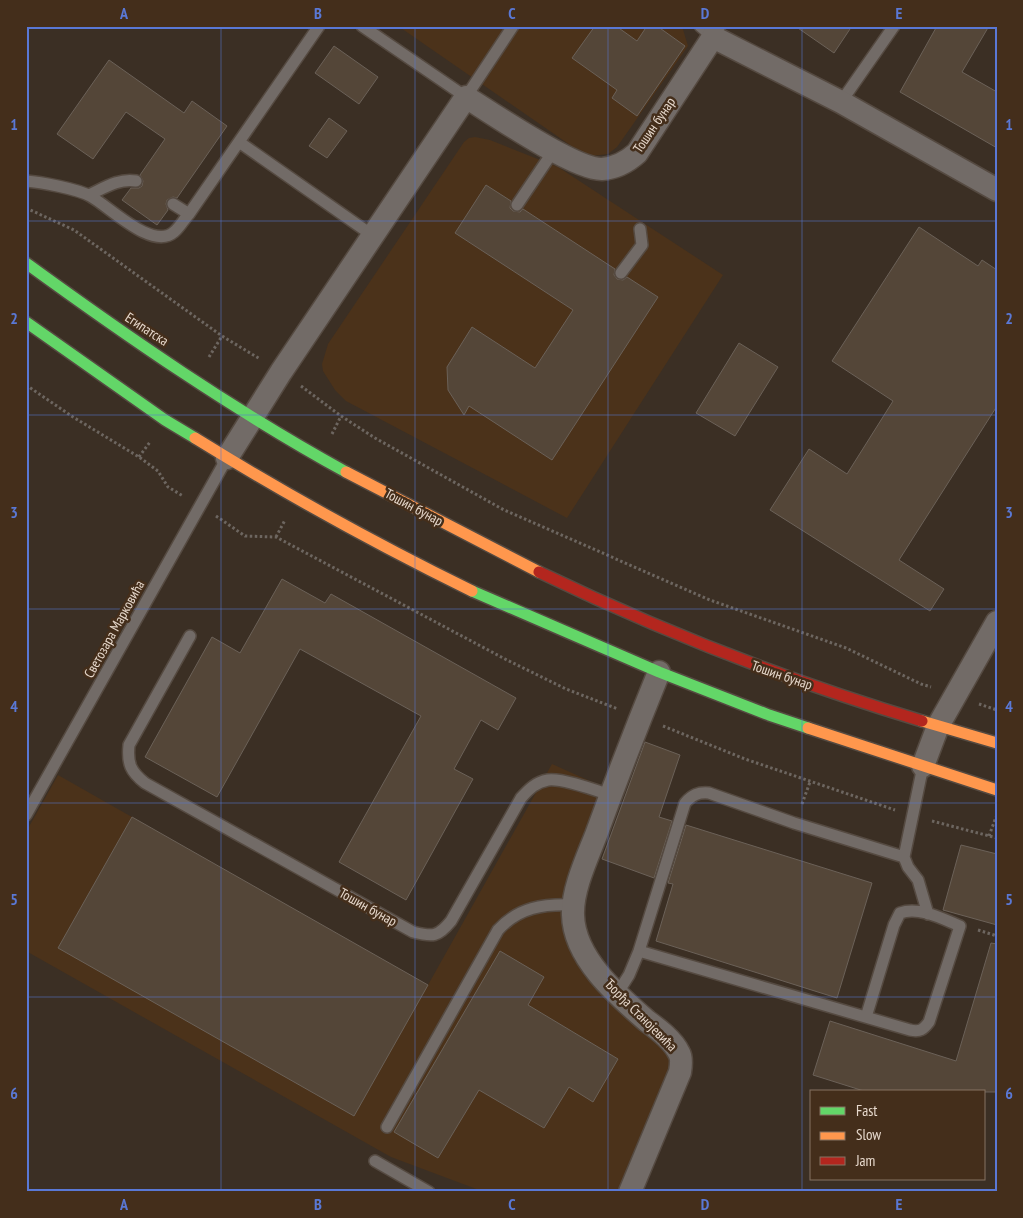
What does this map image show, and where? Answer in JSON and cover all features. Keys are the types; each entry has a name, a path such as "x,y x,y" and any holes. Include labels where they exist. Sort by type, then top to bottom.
{"main road":[{"name":"Египатска","path":"26,263 83,305 253,417"},
{"path":"26,322 166,420 227,458 413,562 484,597 659,672 769,715 997,790"},
{"name":"Тошин бунар","path":"253,417 320,458 453,528 592,597 736,659 800,682 997,743"}],"street":[{"name":"Тошин бунар","path":"466,97 583,166 603,169 614,167 629,160 642,146 711,30 997,190"},
{"path":"227,458 372,235 466,97"},
{"path":"923,766 938,726 997,622"},
{"name":"Ђорђа Станојевића","path":"630,1192 680,1072 681,1062 679,1053 662,1032 617,994 590,962 579,943 573,916 573,905 610,795 659,672"}],"lane":[{"path":"26,181 50,184 89,195 135,227 156,236 165,236 175,232 319,26"},
{"name":"Тошин бунар","path":"362,26 466,97"},
{"path":"466,97 513,26"},
{"path":"841,102 894,26"},
{"path":"239,142 372,235"},
{"path":"517,205 554,150"},
{"path":"89,195 120,181 136,181"},
{"path":"172,204 189,214"},
{"path":"621,273 642,245 640,229"},
{"name":"Светозара Марковића","path":"26,815 227,458"},
{"name":"Тошин бунар","path":"190,636 129,745 127,758 134,774 144,783 414,932 429,936 441,933 451,921 522,798 530,788 549,780 561,781 610,795"},
{"path":"923,766 904,857 908,867 918,880 928,914"},
{"path":"617,994 629,975 639,951 685,803 689,798 701,792 904,857"},
{"path":"387,1127 498,930 508,919 522,912 556,904 573,905"},
{"path":"639,951 917,1032 923,1030 929,1022 960,926 928,914 908,910 900,913 894,925 866,1017"},
{"path":"375,1161 429,1192"}],"path":[{"path":"26,208 74,230 222,336"},
{"path":"26,385 73,417 139,457"},
{"path":"341,416 376,438 504,510 710,600 846,648 922,684 955,693 997,710"},
{"path":"794,823 810,782"},
{"path":"989,836 997,814"}],"shaded area":[{"path":"398,26 682,26 688,46 617,147 608,154 592,156 583,154"},
{"path":"475,137 490,140 558,167 723,275 567,518 346,401 335,390 323,371 322,364 328,344 464,142 469,138"},
{"path":"552,764 612,791 573,916 633,1008 680,1072 619,1192 511,1192 479,1190 391,1157 26,951 26,832 58,775 428,985"}],"building":[{"path":"595,26 616,26 637,41 647,26 657,26 685,46 637,116 612,98 617,90 572,58"},
{"path":"795,26 852,26 834,53"},
{"path":"937,26 989,26 962,72 997,92 997,148 900,92"},
{"path":"334,46 378,77 359,104 315,73"},
{"path":"109,60 184,113 192,101 227,126 177,198 173,197 167,200 168,210 157,225 122,200 131,188 142,186 143,181 140,175 165,139 126,112 93,159 57,134"},
{"path":"329,118 347,131 327,158 309,146"},
{"path":"486,185 511,201 510,208 513,211 520,212 523,209 615,269 614,275 617,279 623,280 627,277 658,297 552,460 469,406 464,415 448,390 447,367 472,327 535,368 573,310 455,233"},
{"path":"919,227 978,266 982,260 997,270 997,406 899,560 944,589 930,611 770,510 809,449 847,474 893,401 832,361"},
{"path":"739,343 778,367 735,436 696,413"},
{"path":"282,579 325,603 331,594 516,698 498,730 481,720 454,769 473,779 406,900 339,862 421,716 300,649 217,797 145,757 212,637 240,653"},
{"path":"645,742 680,755 659,817 672,821 654,878 602,859"},
{"path":"132,817 428,985 354,1116 58,948"},
{"path":"686,825 872,883 837,998 656,941 673,884 668,883"},
{"path":"961,845 997,854 997,925 943,910"},
{"path":"991,943 997,944 997,1092 986,1092 986,1090 861,1090 813,1075 830,1021 956,1061"},
{"path":"500,951 544,977 528,1005 618,1059 593,1102 569,1087 544,1128 479,1090 438,1158 394,1132"}],"traffic: fast":[{"path":"26,263 183,373 305,449 346,472"},
{"path":"26,322 165,420 195,438"},
{"path":"472,591 659,672 769,715 808,728"}],"traffic: slow":[{"path":"195,438 332,518 472,591"},
{"path":"346,472 539,572"},
{"path":"922,721 997,743"},
{"path":"808,728 997,790"}],"traffic: jam":[{"path":"539,572 632,615 727,654 872,706 922,721"}]}
